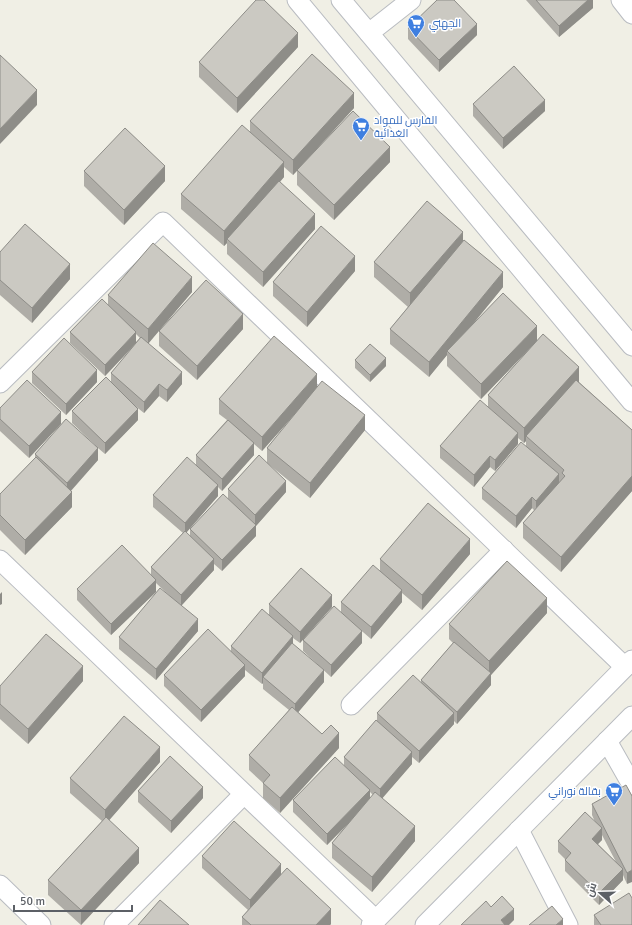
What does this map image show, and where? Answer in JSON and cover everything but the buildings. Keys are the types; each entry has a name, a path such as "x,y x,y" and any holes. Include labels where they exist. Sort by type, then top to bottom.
{"street":[{"path":"298,0 632,402"},
{"path":"341,0 632,346"},
{"path":"369,33 411,0"},
{"path":"621,0 632,14"},
{"path":"0,383 163,222 504,550 629,664 373,922 244,794 0,560"},
{"path":"351,706 504,550"},
{"path":"425,925 632,716"},
{"path":"607,741 632,785"},
{"path":"114,925 244,794"},
{"path":"519,830 568,925"},
{"path":"0,884 41,925"}],"place":[{"name":"الجهني","path":"416,38"},
{"name":"الفارس للمواد الغذائية","path":"361,141"},
{"name":"بقالة نوراني","path":"614,806"}]}
